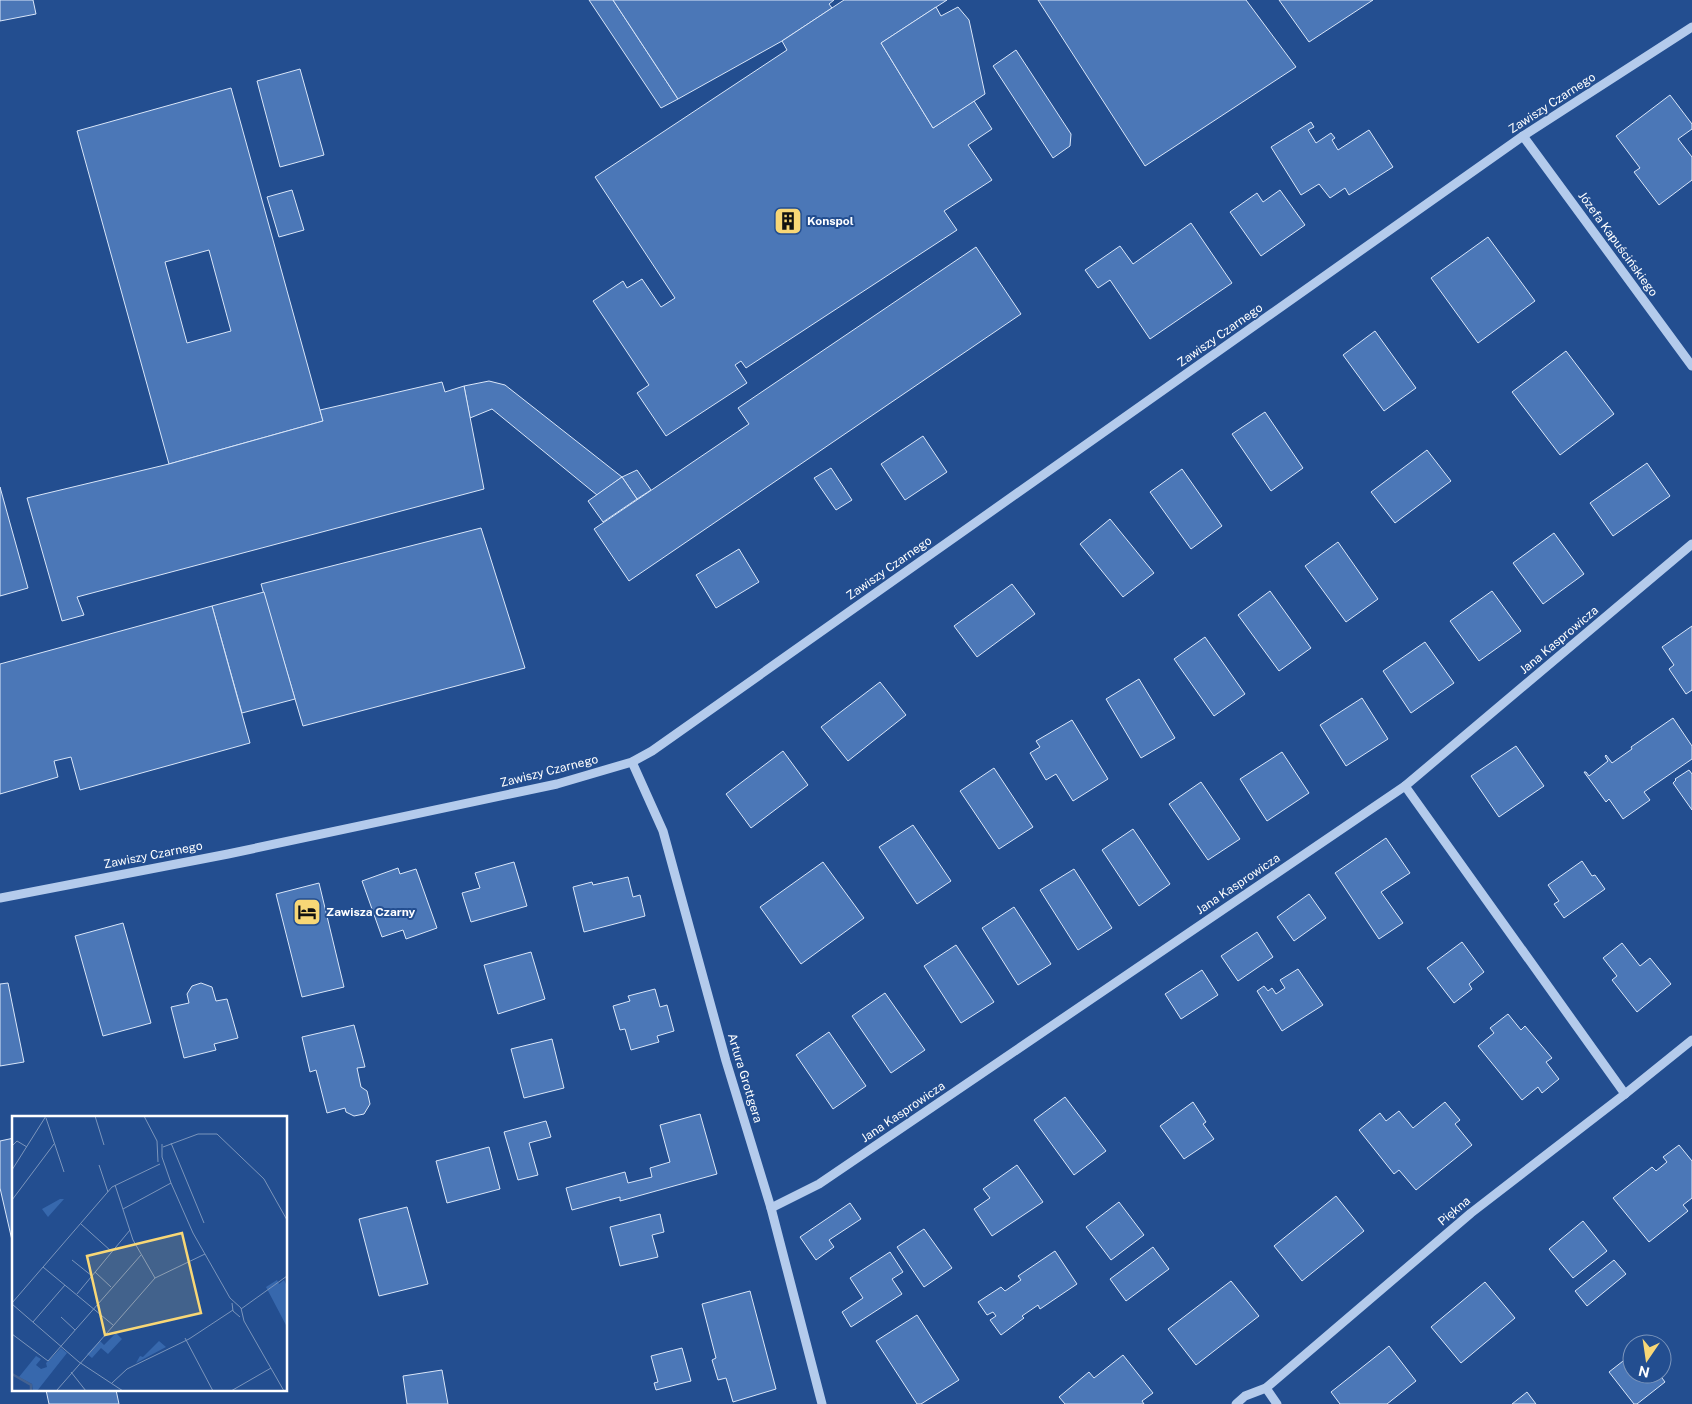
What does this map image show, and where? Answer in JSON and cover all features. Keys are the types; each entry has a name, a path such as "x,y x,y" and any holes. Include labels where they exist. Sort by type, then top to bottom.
{"street":[{"name":"Zawiszy Czarnego","path":"0,898 228,854 557,784 632,762 668,740 1523,136 1692,27"},
{"name":"Józefa Kapuścińskiego","path":"1523,136 1692,366"},
{"name":"Jana Kasprowicza","path":"771,1208 818,1184 1405,786 1692,544"},
{"name":"Artura Grottgera","path":"632,762 663,831 724,1055 771,1208 822,1404"},
{"path":"1405,786 1625,1094"},
{"path":"1689,1042 1692,1053"},
{"name":"Piękna","path":"1236,1404 1245,1396 1266,1388 1471,1213 1689,1042"},
{"path":"1266,1388 1277,1404"}],"building":[{"path":"0,0 33,0 36,14 0,21"},
{"path":"589,0 613,0 678,99 661,108"},
{"path":"613,0 834,0 829,4 832,8 782,41 678,99"},
{"name":"Konspol","path":"844,0 947,0 881,43 933,128 974,101 992,129 968,145 992,180 944,211 957,230 746,368 741,361 735,365 747,383 666,436 637,393 649,385 593,301 623,281 627,288 642,279 661,307 675,298 595,177 787,50 782,41"},
{"path":"1038,0 1246,0 1296,67 1145,166"},
{"path":"1279,0 1373,0 1309,42"},
{"path":"936,7 941,16 958,7 969,20 985,94 933,128 881,43"},
{"path":"1016,50 1071,134 1070,146 1053,158 993,66"},
{"path":"300,69 324,155 280,167 257,81"},
{"path":"231,88 323,421 169,464 77,131","holes":["209,250 231,331 187,343 165,262"]},
{"path":"1670,95 1692,124 1692,129 1678,139 1692,157 1692,180 1659,205 1634,172 1640,168 1616,136"},
{"path":"1311,122 1314,127 1308,130 1316,143 1331,133 1335,138 1332,140 1338,150 1369,130 1393,167 1349,195 1345,188 1330,198 1319,184 1301,195 1271,147"},
{"path":"292,190 304,230 279,237 267,197"},
{"path":"1280,190 1305,225 1261,256 1230,212 1257,193 1263,202"},
{"path":"1191,223 1232,283 1150,339 1110,280 1098,288 1085,270 1120,246 1133,264"},
{"path":"1488,237 1535,301 1478,343 1431,278"},
{"path":"976,247 1021,314 629,581 594,529 749,424 738,408"},
{"path":"1375,331 1416,388 1384,411 1343,355"},
{"path":"1566,351 1614,414 1560,455 1512,392"},
{"path":"489,381 505,385 622,477 597,495 492,409 470,418 464,386"},
{"path":"442,382 445,392 464,386 484,489 77,597 84,615 62,621 27,498 169,464 323,421 320,410"},
{"path":"1265,412 1303,468 1271,491 1232,434"},
{"path":"923,436 947,472 905,500 881,464"},
{"path":"1427,450 1451,481 1395,523 1371,492"},
{"path":"1647,463 1670,496 1613,536 1590,503"},
{"path":"831,468 852,500 836,510 814,478"},
{"path":"1182,469 1222,526 1191,549 1150,492"},
{"path":"637,470 651,490 637,499 622,477"},
{"path":"622,477 637,499 603,522 588,501"},
{"path":"0,487 28,588 0,596"},
{"path":"1110,519 1154,573 1123,597 1080,544"},
{"path":"481,528 525,668 303,726 261,584"},
{"path":"1554,533 1584,574 1543,604 1513,563"},
{"path":"1338,542 1378,599 1346,622 1305,566"},
{"path":"739,549 759,582 716,608 696,575"},
{"path":"1012,584 1035,614 977,657 954,626"},
{"path":"1270,591 1311,648 1279,671 1238,615"},
{"path":"1492,591 1521,631 1479,661 1450,621"},
{"path":"264,592 295,699 242,713 212,606"},
{"path":"212,606 250,743 80,790 71,757 54,761 58,777 0,794 0,664"},
{"path":"1692,626 1692,690 1686,694 1669,669 1674,665 1662,647"},
{"path":"1205,637 1245,694 1214,716 1174,659"},
{"path":"1425,642 1454,683 1411,713 1383,671"},
{"path":"1139,679 1175,738 1141,758 1106,699"},
{"path":"880,682 906,715 848,761 821,727"},
{"path":"1362,698 1388,739 1346,766 1320,725"},
{"path":"1673,718 1692,746 1692,759 1644,792 1650,800 1623,819 1609,799 1606,802 1584,772 1589,776 1608,761 1606,755 1612,763 1632,749 1631,747"},
{"path":"1072,720 1108,779 1073,801 1056,774 1046,780 1030,753 1040,747 1036,741"},
{"path":"1516,746 1544,786 1499,817 1471,776"},
{"path":"783,751 808,785 751,828 726,794"},
{"path":"1282,752 1309,793 1267,821 1240,779"},
{"path":"994,768 1033,827 999,849 960,791"},
{"path":"1689,770 1692,774 1692,810 1673,783 1675,779"},
{"path":"1201,782 1240,839 1208,860 1169,804"},
{"path":"913,825 951,881 917,904 879,847"},
{"path":"1133,829 1170,884 1139,906 1102,850"},
{"path":"1386,838 1410,873 1381,892 1403,923 1379,939 1335,873"},
{"path":"1582,861 1592,876 1595,875 1605,889 1564,918 1554,904 1559,901 1548,885"},
{"path":"514,862 527,906 471,922 462,893 480,888 475,873"},
{"path":"823,862 864,918 801,964 760,907"},
{"path":"398,868 400,874 416,869 437,928 406,939 403,930 382,937 362,881"},
{"path":"1074,869 1112,928 1078,950 1040,890"},
{"path":"628,877 633,897 640,895 645,916 584,932 573,887 592,882 593,885"},
{"path":"319,883 344,987 302,997 276,894"},
{"path":"1309,894 1326,918 1294,941 1277,917"},
{"path":"1014,907 1051,964 1018,985 982,928"},
{"path":"123,923 151,1023 103,1036 75,936"},
{"path":"1257,932 1273,957 1238,981 1221,956"},
{"path":"1462,942 1484,972 1469,984 1472,989 1454,1003 1427,968"},
{"path":"1622,943 1640,966 1650,958 1671,984 1637,1012 1612,980 1617,976 1603,958"},
{"path":"956,945 994,1002 961,1023 924,966"},
{"path":"531,952 545,999 498,1014 484,965"},
{"path":"1298,969 1323,1005 1282,1031 1257,991 1264,986 1268,991 1272,988 1276,994 1285,988 1280,980"},
{"path":"1202,970 1218,995 1181,1019 1165,994"},
{"path":"8,983 24,1062 0,1066 0,984"},
{"path":"201,983 212,987 216,1001 227,999 238,1038 214,1044 216,1050 184,1058 171,1007 189,1003 187,994 192,986"},
{"path":"655,989 660,1007 667,1005 674,1031 657,1036 659,1042 631,1050 625,1029 620,1030 613,1006 630,1001 628,996"},
{"path":"885,993 925,1050 891,1073 852,1016"},
{"path":"1508,1014 1521,1030 1525,1026 1552,1058 1546,1062 1559,1079 1542,1093 1538,1087 1522,1100 1478,1046 1494,1033 1490,1028"},
{"path":"354,1025 365,1067 357,1068 361,1087 367,1091 370,1104 364,1114 354,1116 346,1112 345,1108 327,1113 316,1070 310,1072 302,1037"},
{"path":"829,1032 866,1086 833,1109 796,1055"},
{"path":"552,1039 564,1088 524,1098 511,1049"},
{"path":"1065,1097 1106,1151 1074,1175 1034,1120"},
{"path":"1193,1102 1206,1122 1203,1124 1214,1139 1184,1159 1160,1126"},
{"path":"1445,1102 1460,1120 1455,1124 1472,1145 1416,1190 1399,1170 1394,1174 1359,1130 1380,1113 1386,1121 1399,1111 1413,1128"},
{"path":"700,1114 717,1174 620,1201 620,1197 572,1210 566,1188 625,1172 628,1183 652,1177 650,1168 670,1162 660,1125"},
{"path":"546,1121 551,1137 529,1143 538,1175 518,1180 504,1132"},
{"path":"12,1138 12,1240 0,1188 0,1141"},
{"path":"1679,1145 1692,1161 1692,1198 1683,1205 1688,1211 1649,1242 1613,1198 1652,1167 1656,1171 1667,1162 1663,1157"},
{"path":"489,1147 500,1189 447,1203 436,1161"},
{"path":"1017,1165 1043,1202 992,1236 974,1209 990,1198 983,1189"},
{"path":"1336,1196 1364,1231 1302,1281 1274,1246"},
{"path":"1119,1202 1144,1235 1111,1260 1086,1227"},
{"path":"850,1203 861,1219 829,1240 834,1247 816,1260 800,1237"},
{"path":"407,1207 428,1284 379,1296 359,1219"},
{"path":"660,1214 664,1232 652,1235 658,1257 620,1266 610,1227"},
{"path":"1583,1221 1607,1251 1573,1278 1549,1249"},
{"path":"924,1229 952,1268 924,1287 897,1247"},
{"path":"1153,1247 1169,1269 1126,1301 1110,1279"},
{"path":"1055,1251 1077,1284 1040,1309 1038,1305 1022,1316 1024,1318 1001,1335 990,1320 996,1316 993,1312 987,1315 978,1302 1001,1287 1005,1291 1021,1280 1018,1276"},
{"path":"890,1252 903,1272 892,1279 902,1294 851,1327 842,1312 863,1298 850,1278"},
{"path":"1614,1260 1626,1274 1587,1306 1575,1291"},
{"path":"1231,1281 1259,1316 1196,1365 1168,1329"},
{"path":"1485,1282 1515,1318 1461,1363 1431,1327"},
{"path":"750,1291 776,1389 733,1402 726,1378 718,1380 712,1360 716,1358 702,1304"},
{"path":"917,1315 959,1380 921,1404 917,1404 876,1341"},
{"path":"1389,1346 1416,1381 1387,1404 1340,1404 1331,1392"},
{"path":"682,1348 691,1381 656,1390 654,1383 658,1382 651,1356"},
{"path":"1123,1355 1153,1393 1142,1401 1144,1404 1065,1404 1059,1397 1089,1372 1094,1378"},
{"path":"1622,1362 1622,1384 1662,1384 1637,1404 1634,1404 1609,1372"},
{"path":"442,1370 448,1404 407,1404 403,1376"},
{"path":"46,1392 116,1392 119,1404 49,1404"},
{"path":"1527,1392 1536,1404 1512,1404"}],"place":[{"name":"Konspol","path":"788,221"},
{"name":"Zawisza Czarny","path":"307,912"}]}
